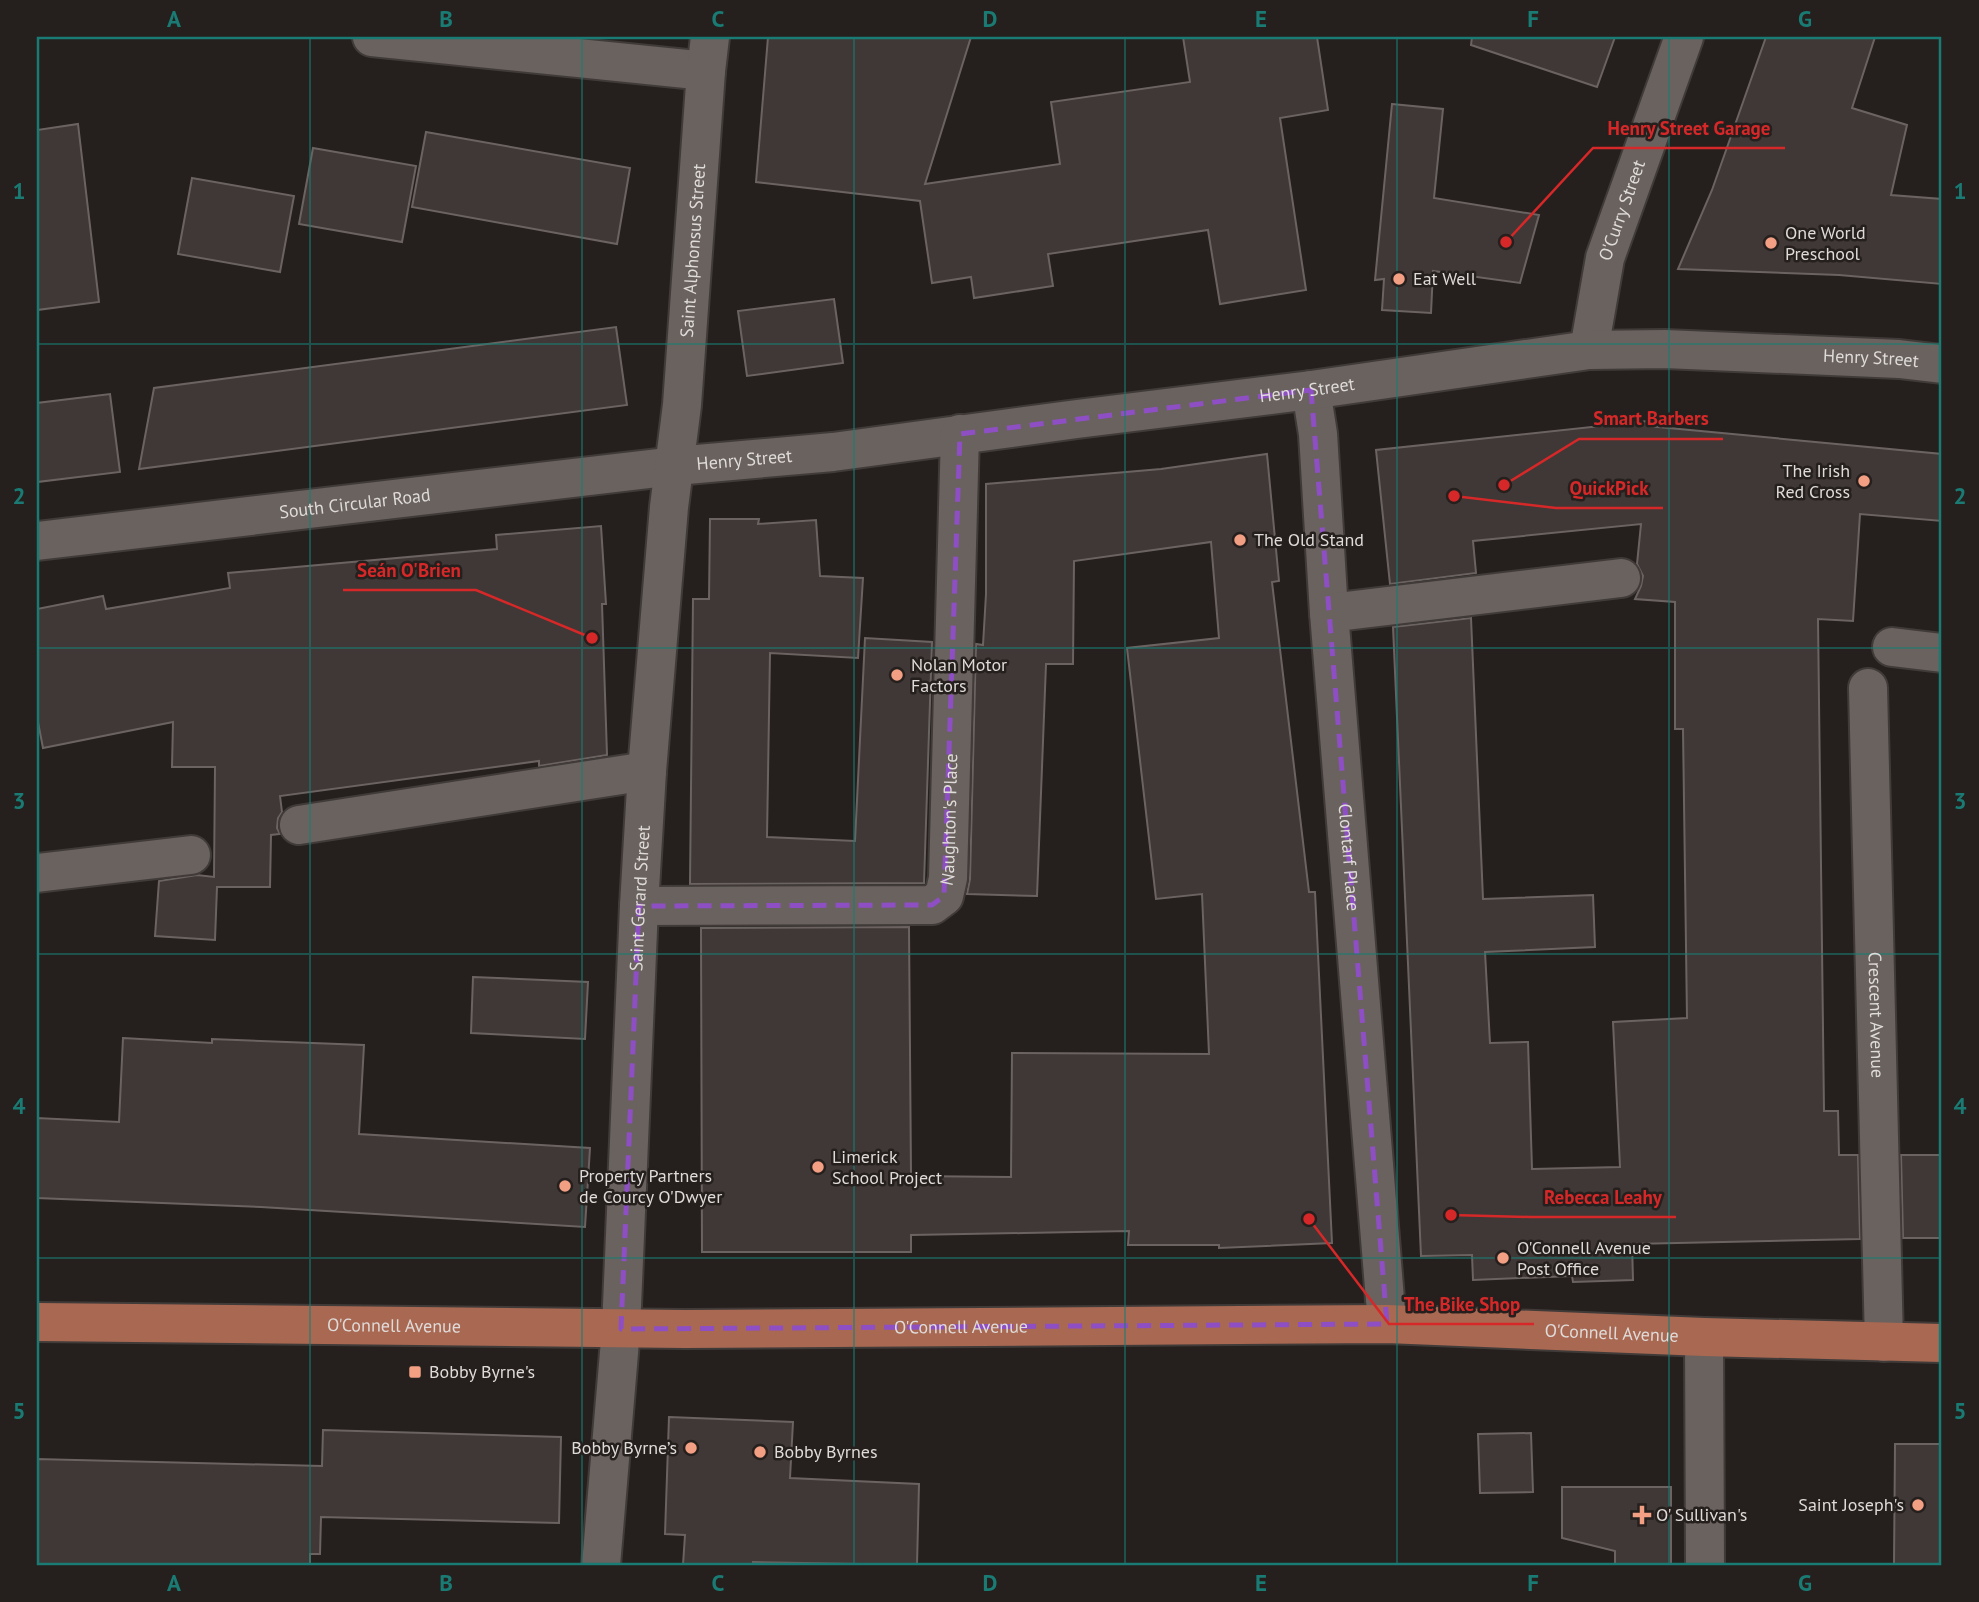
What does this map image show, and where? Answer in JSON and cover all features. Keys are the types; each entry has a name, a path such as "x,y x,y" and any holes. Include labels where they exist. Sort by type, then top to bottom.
{"main road":[{"name":"O'Connell Avenue","path":"37,1322 621,1329 1387,1324 1704,1337 1942,1343"}],"street":[{"path":"372,37 708,54"},
{"name":"O'Curry Street","path":"1589,350 1605,258 1684,37"},
{"name":"Saint Alphonsus Street","path":"675,466 682,405 708,54"},
{"name":"Henry Street","path":"675,466 832,452 1311,390 1589,350 1679,350 1885,358 1942,363"},
{"name":"Clontarf Place","path":"1311,390 1318,434 1329,613 1387,1324"},
{"name":"Naughton's Place","path":"639,906 932,905 944,896 948,877 960,434"},
{"name":"South Circular Road","path":"37,541 675,466"},
{"name":"Saint Gerard Street","path":"600,1565 621,1329 647,771 669,508 675,466"},
{"path":"1329,613 1620,578"},
{"path":"1892,647 1942,653"},
{"name":"Crescent Avenue","path":"1868,688 1884,1342"},
{"path":"299,825 647,771"},
{"path":"37,873 191,855"},
{"path":"1704,1337 1705,1565"}],"highlighted area":[{"path":"1311,390 1387,1324 621,1329 639,906 932,905 944,896 960,434"}],"building":[{"path":"768,37 971,37 925,184 1060,164 1051,102 1190,82 1183,37 1317,37 1328,110 1280,118 1306,290 1220,304 1208,230 1048,254 1053,286 974,298 971,277 932,283 920,201 756,182"},
{"path":"1472,37 1615,37 1597,87 1471,45"},
{"path":"1766,37 1875,37 1852,108 1907,125 1891,195 1942,199 1942,284 1839,275 1678,269 1712,190"},
{"path":"1392,104 1443,109 1434,198 1539,215 1520,283 1433,271 1431,313 1382,310 1384,279 1375,280"},
{"path":"78,124 99,302 37,310 37,130"},
{"path":"426,132 630,168 617,244 412,207"},
{"path":"313,148 416,166 402,242 299,224"},
{"path":"192,178 294,196 280,272 178,254"},
{"path":"834,299 843,363 747,376 738,311"},
{"path":"616,327 627,405 139,469 154,388"},
{"path":"110,394 120,472 37,482 37,403"},
{"path":"1647,421 1648,426 1942,454 1942,521 1860,514 1853,621 1818,619 1824,1111 1838,1111 1839,1155 1858,1155 1860,1239 1632,1244 1633,1280 1573,1282 1572,1276 1473,1280 1472,1255 1421,1256 1393,627 1471,618 1483,899 1593,895 1595,947 1485,952 1490,1043 1528,1042 1532,1169 1620,1167 1613,1022 1687,1018 1683,729 1675,729 1675,602 1635,599 1643,576 1637,564 1641,524 1473,541 1476,573 1390,584 1376,450"},
{"path":"1267,454 1279,581 1272,582 1309,892 1315,892 1332,1243 1219,1248 1219,1245 1128,1245 1129,1231 911,1235 911,1252 702,1252 701,928 909,927 911,1176 1011,1177 1012,1053 1209,1054 1202,894 1156,899 1127,648 1219,638 1211,542 1074,561 1073,664 1046,664 1037,896 967,894 970,879 976,644 983,645 986,594 986,484 1161,469"},
{"path":"710,519 759,519 758,524 816,520 820,576 863,578 858,658 770,653 767,837 855,841 865,638 932,642 924,883 690,884 693,599 709,599"},
{"path":"601,526 606,604 602,604 607,755 539,766 539,761 280,796 282,812 277,828 280,834 271,835 270,887 217,887 215,940 155,936 159,881 197,875 214,877 215,767 172,767 173,722 43,748 37,717 37,609 103,596 106,609 230,588 228,573 497,549 496,535"},
{"path":"473,977 588,982 585,1039 471,1033"},
{"path":"123,1038 212,1043 212,1039 364,1045 359,1134 590,1148 585,1227 261,1207 37,1198 37,1118 119,1122"},
{"path":"1901,1155 1942,1155 1942,1238 1903,1238"},
{"path":"669,1417 793,1422 790,1478 919,1484 917,1565 753,1562 753,1565 683,1565 685,1535 665,1534"},
{"path":"323,1430 561,1437 559,1523 321,1517 320,1554 310,1554 310,1565 37,1565 37,1459 322,1466"},
{"path":"1531,1433 1533,1492 1480,1493 1478,1434"},
{"name":"Saint Joseph's","path":"1895,1444 1942,1444 1942,1565 1894,1565"},
{"path":"1562,1487 1671,1487 1671,1565 1615,1565 1615,1551 1562,1538"}],"place":[{"name":"Henry Street Garage","path":"1506,242"},
{"name":"One World Preschool","path":"1771,243"},
{"name":"Eat Well","path":"1399,279"},
{"name":"The Irish Red Cross","path":"1864,481"},
{"name":"Smart Barbers","path":"1504,485"},
{"name":"QuickPick","path":"1454,496"},
{"name":"The Old Stand","path":"1240,540"},
{"name":"Seán O'Brien","path":"592,638"},
{"name":"Nolan Motor Factors","path":"897,675"},
{"name":"Limerick School Project","path":"818,1167"},
{"name":"Property Partners de Courcy O'Dwyer","path":"565,1186"},
{"name":"Rebecca Leahy","path":"1451,1215"},
{"name":"The Bike Shop","path":"1309,1219"},
{"name":"O'Connell Avenue Post Office","path":"1503,1258"},
{"name":"Bobby Byrne's","path":"415,1372"},
{"name":"Bobby Byrne’s","path":"691,1448"},
{"name":"Bobby Byrnes","path":"760,1452"},
{"name":"Saint Joseph's","path":"1918,1505"},
{"name":"O' Sullivan's","path":"1642,1515"}]}
